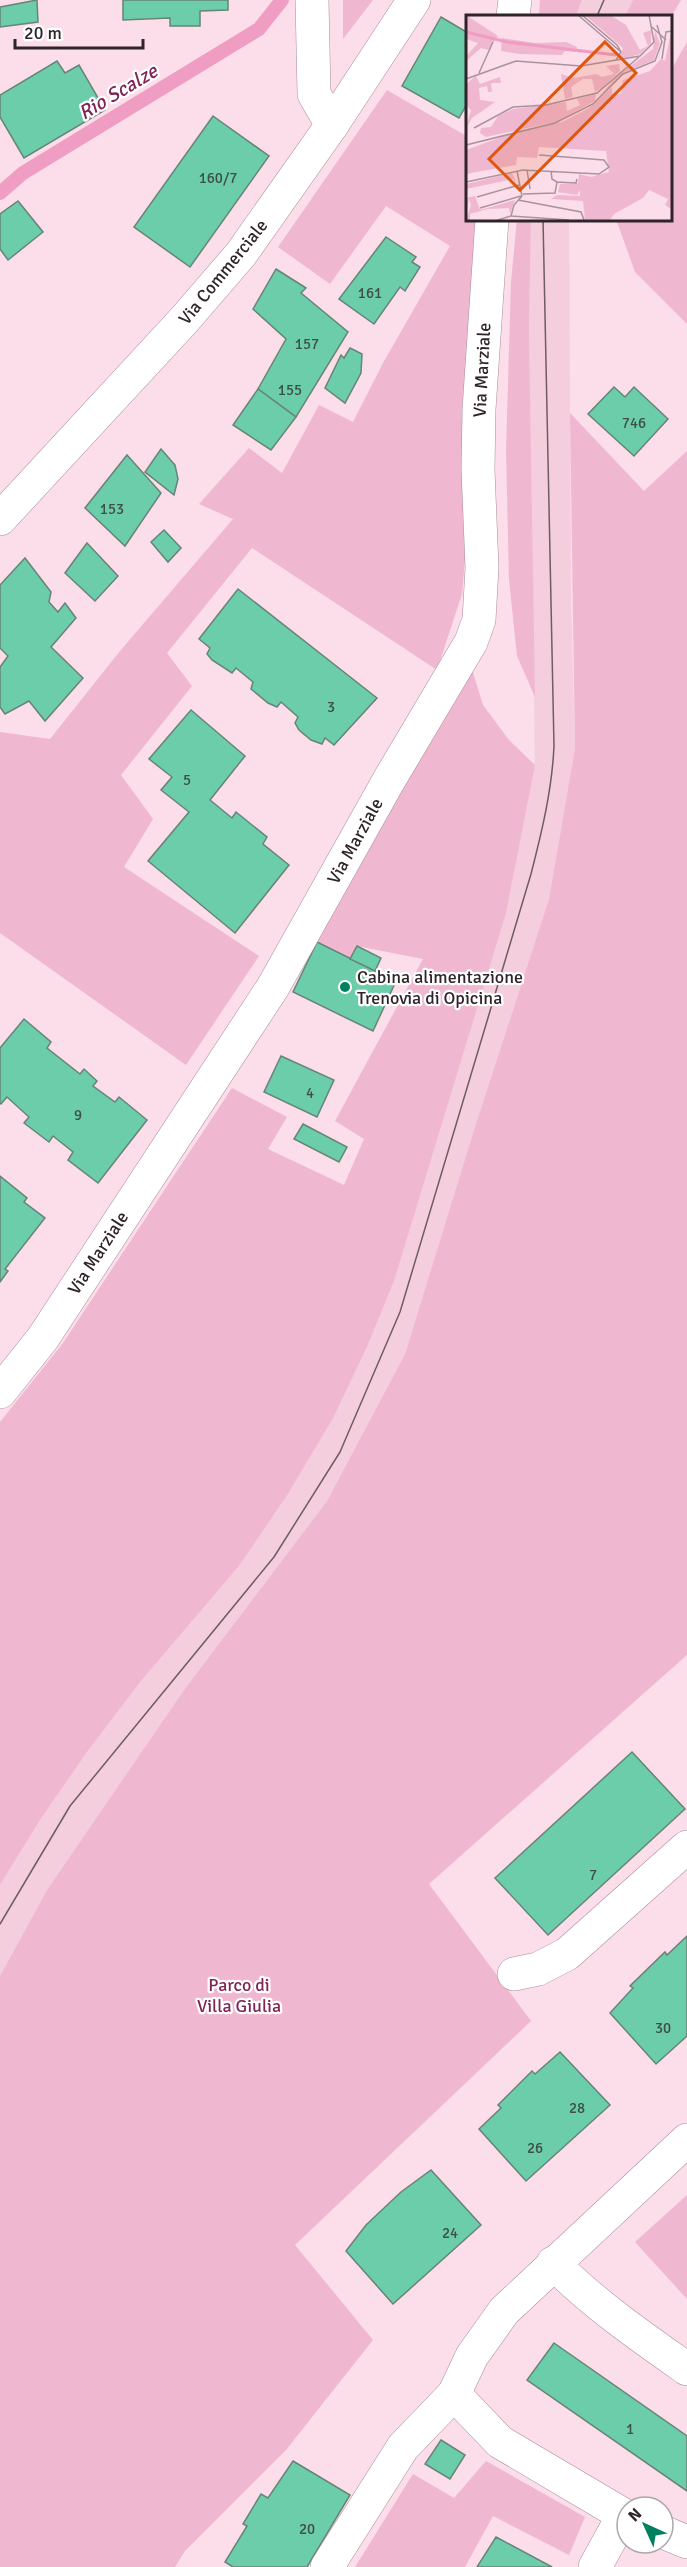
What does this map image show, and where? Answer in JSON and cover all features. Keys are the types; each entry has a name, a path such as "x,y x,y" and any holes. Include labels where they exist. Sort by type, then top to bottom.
{"street":[{"path":"312,0 314,94 332,125"},
{"name":"Via Commerciale","path":"0,519 185,319 241,254 332,125 414,0"},
{"path":"513,15 515,0"},
{"name":"Via Marziale","path":"0,1392 43,1338 273,987 389,780 471,642 479,620 482,568 478,470 479,409 492,220"},
{"path":"514,1974 538,1969 567,1954 687,1847"},
{"path":"327,2567 403,2447 454,2394 472,2356 504,2311 687,2140"},
{"path":"553,2263 579,2290 606,2312 687,2369"},
{"path":"454,2394 500,2442 615,2511"},
{"path":"595,2567 615,2534"}],"shaded area":[{"path":"582,0 633,0 626,15 576,15"},
{"path":"531,220 569,220 571,605 575,748 549,899 474,1130 405,1354 327,1501 184,1690 47,1890 0,1976 0,1885 42,1817 87,1752 141,1681 239,1566 288,1494 333,1417 367,1347 394,1281 535,765 529,329"}],"green space":[{"path":"343,0 373,0 343,39"},
{"path":"540,0 582,0 576,15 539,15"},
{"path":"633,0 681,0 672,15 626,15"},
{"path":"687,42 687,324 635,272 616,220 672,220 672,68"},
{"path":"387,90 466,136 466,220 478,220 462,410 467,534 462,594 437,670 252,548 167,653 192,686 121,775 153,819 124,867 259,956 186,1065 0,933 0,732 50,739 120,651 233,519 199,504 249,448 282,473 319,405 353,422 383,363 450,246 386,206 330,284 278,247"},
{"path":"517,220 531,220 529,329 535,697 517,656 509,580 506,450 511,282"},
{"name":"Parco di Villa Giulia","path":"570,413 644,491 687,451 687,1655 429,1884 531,2021 295,2245 373,2340 286,2450 185,2551 175,2567 0,2567 0,1976 47,1890 184,1690 327,1501 405,1354 474,1130 549,899 575,748"},
{"path":"471,666 483,705 509,740 535,765 506,913 394,1281 367,1347 333,1418 288,1494 239,1566 141,1681 87,1752 42,1817 0,1885 0,1422 63,1343 232,1088 287,1117 268,1149 344,1185 364,1139 335,1121 423,959 357,946 350,959 317,942"},
{"path":"687,2195 687,2299 635,2242"},
{"path":"486,2461 585,2517 569,2555 493,2516 465,2567 355,2567 413,2474 454,2498"}],"building":[{"path":"37,0 38,22 0,27 0,7"},
{"path":"123,0 228,0 228,10 200,11 200,26 170,26 170,18 123,20"},
{"path":"441,17 466,32 466,106 459,118 402,86"},
{"path":"57,61 65,73 79,65 105,110 24,158 0,117 0,95"},
{"path":"213,116 269,156 190,267 134,227"},
{"path":"18,201 43,232 8,260 0,249 0,214"},
{"path":"386,237 416,257 412,262 420,267 405,291 400,287 374,324 339,299"},
{"path":"276,269 306,288 301,293 348,332 296,417 258,389 286,339 253,309"},
{"path":"350,348 362,354 361,373 345,403 325,388 341,355 344,358"},
{"path":"614,387 625,397 634,387 668,419 634,456 588,414"},
{"path":"258,389 296,417 271,450 233,425"},
{"path":"161,449 175,465 178,479 174,495 145,472"},
{"path":"127,455 161,493 125,546 85,508"},
{"path":"164,530 181,548 168,562 151,542"},
{"path":"87,543 118,576 95,601 65,573"},
{"path":"25,558 51,592 49,602 58,612 65,603 76,618 51,647 83,678 45,721 29,701 5,714 0,707 0,667 8,656 0,648 0,585"},
{"path":"238,589 377,698 334,745 325,738 322,744 311,740 299,730 295,723 298,717 281,702 277,707 268,703 251,689 253,682 236,668 232,673 207,654 210,648 199,639"},
{"path":"191,710 245,756 210,800 232,818 236,812 267,837 263,844 289,865 235,933 148,861 189,812 161,790 172,777 149,759"},
{"name":"Cabina alimentazione Trenovia di Opicina","path":"317,942 396,981 373,1031 293,992"},
{"path":"357,946 381,958 375,971 350,959"},
{"path":"24,1019 51,1042 47,1048 80,1074 84,1069 97,1081 93,1086 115,1102 119,1097 147,1120 98,1183 68,1160 73,1152 53,1136 49,1142 24,1123 29,1117 7,1097 0,1103 0,1048"},
{"path":"281,1056 334,1080 317,1117 264,1092"},
{"path":"303,1124 347,1147 339,1162 294,1139"},
{"path":"0,1176 27,1198 24,1202 45,1218 5,1269 8,1271 0,1282"},
{"path":"632,1752 685,1809 548,1935 495,1878"},
{"path":"687,1936 687,2036 656,2064 610,2013 633,1988 630,1986 665,1952 667,1955"},
{"path":"560,2052 610,2105 526,2181 479,2129 501,2108 498,2105 532,2071 535,2074"},
{"path":"431,2170 481,2225 393,2304 346,2251 366,2225 401,2192"},
{"path":"554,2343 687,2436 687,2491 527,2380"},
{"path":"441,2440 465,2455 450,2479 425,2464"},
{"path":"293,2461 350,2495 307,2567 233,2567 225,2562 247,2526 243,2524 261,2494 268,2498"},
{"path":"496,2537 552,2567 477,2567"}],"waterway":[{"name":"Rio Scalze","path":"0,193 23,173 259,29 282,0"}],"tram line":[{"path":"597,15 604,0"},
{"path":"0,1924 70,1806 274,1557 340,1452 400,1312 531,874 543,826 551,779 554,746 543,220"}],"place":[{"name":"Cabina alimentazione Trenovia di Opicina","path":"345,987"}]}
